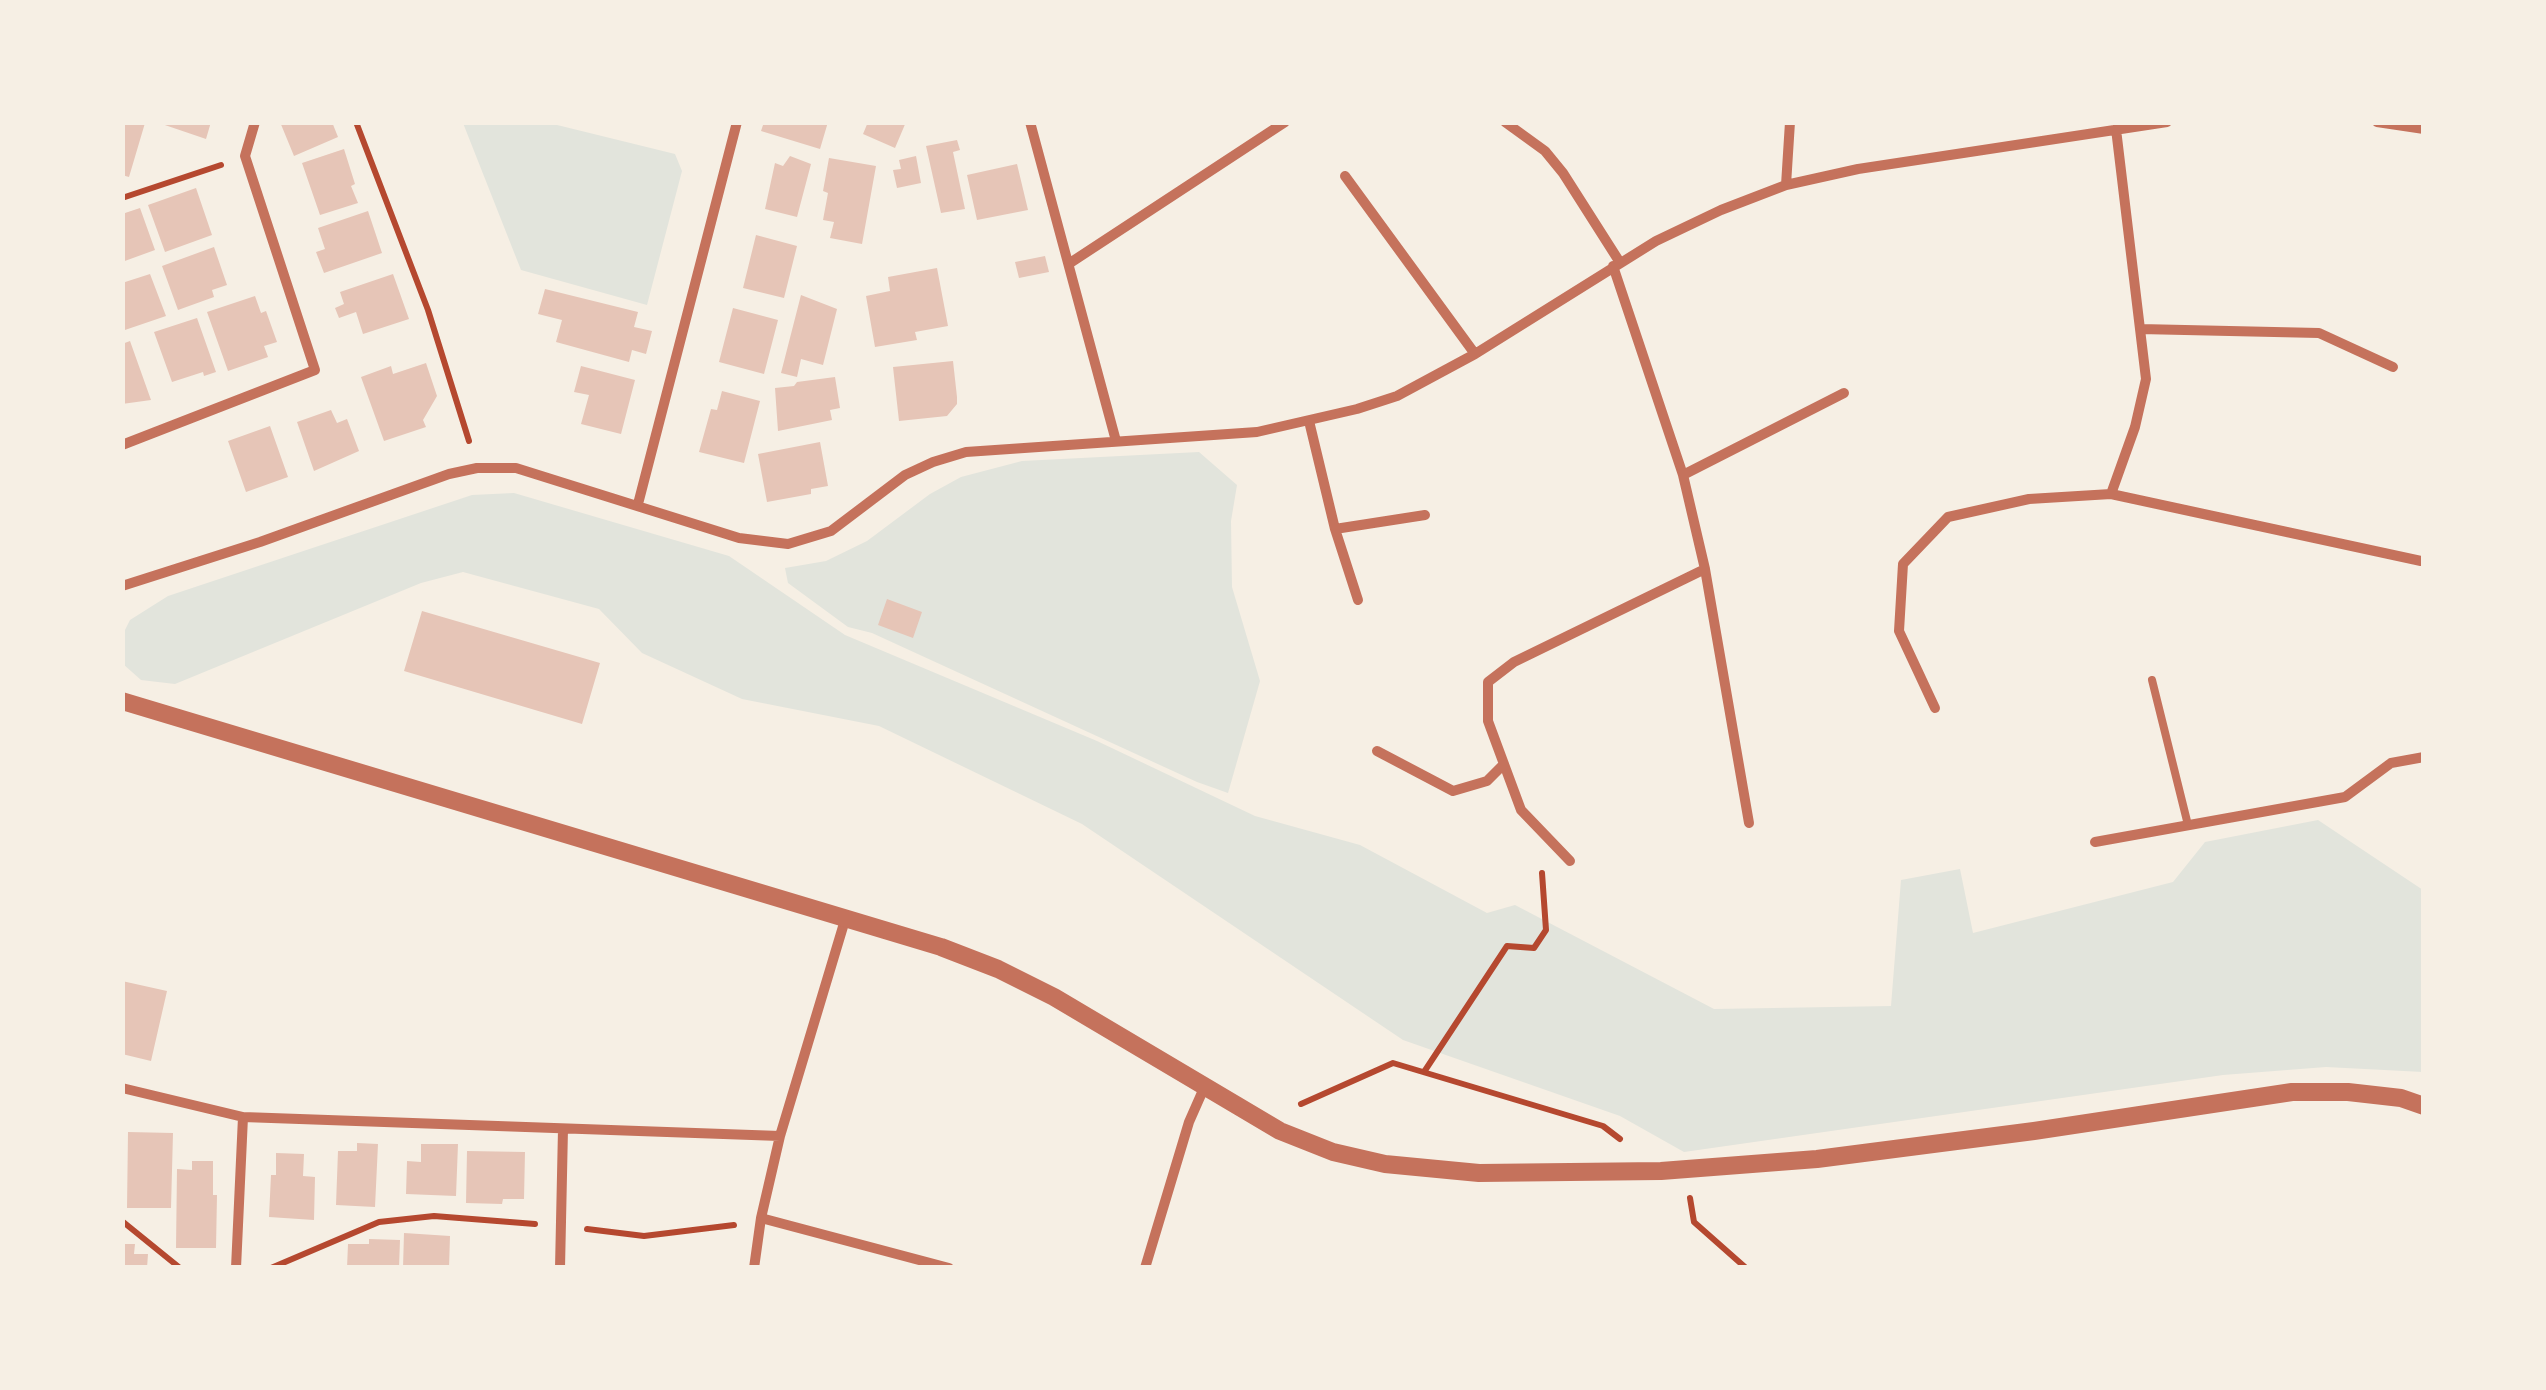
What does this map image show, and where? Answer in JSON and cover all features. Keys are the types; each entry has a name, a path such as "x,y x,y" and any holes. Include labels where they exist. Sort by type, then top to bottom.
{"street":[{"path":"122,445 315,370 245,156 254,122"},
{"path":"638,504 737,124 720,122"},
{"path":"1030,122 1116,441"},
{"path":"1070,263 1285,122"},
{"path":"1506,122 1544,151 1563,173 1616,264 1683,475 1706,569 1749,823"},
{"path":"1786,185 1790,122"},
{"path":"122,586 477,468 516,468 739,538 788,544 831,530 906,475 966,452 1257,432 1396,396 1476,354 1616,264 1721,210 1786,185 1858,169 2166,122"},
{"path":"2377,122 2424,128"},
{"path":"2110,494 2135,427 2146,379 2116,128"},
{"path":"1345,176 1476,354"},
{"path":"2140,330 2319,333 2393,367"},
{"path":"1683,475 1844,393"},
{"path":"1309,421 1335,529 1358,600"},
{"path":"1935,708 1899,630 1902,564 1948,517 2029,499 2110,494 2421,561"},
{"path":"1335,529 1425,515"},
{"path":"1570,861 1521,810 1488,720 1488,682 1514,662 1706,569"},
{"path":"122,701 940,947 1054,997 1280,1132 1333,1152 1385,1164 1448,1172 1661,1171 1817,1159 2034,1132 2292,1092 2348,1092 2402,1098 2424,1106"},
{"path":"1377,750 1453,791 1487,780 1504,764"},
{"path":"2094,842 2345,797 2391,763 2424,757"},
{"path":"754,1268 780,1136 845,920"},
{"path":"122,1088 243,1117 780,1136"},
{"path":"1145,1268 1188,1122 1204,1088"},
{"path":"236,1268 243,1117"},
{"path":"560,1268 563,1129"},
{"path":"761,1218 949,1268"}],"lane":[{"path":"2152,680 2188,825"}],"path":[{"path":"356,122 428,310 469,440"},
{"path":"122,198 245,156"},
{"path":"1424,1072 1507,946 1534,948 1546,930 1543,875 1521,810"},
{"path":"1292,1111 1393,1063 1603,1126 1689,1192 1694,1222 1746,1268"},
{"path":"271,1268 379,1222 434,1216 644,1236 761,1218"},
{"path":"122,1220 180,1268"}],"shaded area":[{"path":"463,123 549,123 675,154 682,171 647,305 521,270"},
{"path":"1199,452 1237,485 1231,521 1232,587 1260,681 1228,793 872,633 848,627 788,583 785,568 826,561 867,541 930,494 961,477 1022,461"},
{"path":"514,493 729,556 845,635 1097,741 1255,816 1360,845 1487,913 1515,905 1714,1009 1891,1006 1901,880 1960,869 1973,933 2173,882 2205,842 2318,820 2423,890 2423,1072 2326,1067 2223,1075 1684,1152 1620,1116 1403,1040 1082,824 879,726 742,699 642,653 599,609 463,572 421,583 175,684 141,680 123,664 122,636 130,620 168,596 472,495"}],"building":[{"path":"122,122 145,123 129,177 122,175"},
{"path":"156,122 211,122 206,139"},
{"path":"280,122 332,122 338,137 294,156"},
{"path":"764,122 828,122 820,149 761,131"},
{"path":"868,122 906,122 895,148 863,134"},
{"path":"957,140 960,150 953,152 965,209 941,213 926,146"},
{"path":"344,149 358,203 320,215 302,163"},
{"path":"790,156 811,164 797,217 765,209 775,163 783,166"},
{"path":"916,156 921,183 897,188 893,170 901,169 899,160"},
{"path":"829,158 876,166 862,244 830,238 834,222 823,220"},
{"path":"1017,164 1028,210 977,220 967,175"},
{"path":"196,188 212,235 165,252 148,205"},
{"path":"140,208 155,250 122,262 122,214"},
{"path":"368,211 382,253 324,273 316,252 325,249 318,228"},
{"path":"756,235 797,246 784,298 743,288"},
{"path":"214,247 227,285 212,290 214,297 178,310 162,266"},
{"path":"1045,256 1049,272 1019,278 1015,262"},
{"path":"937,268 948,326 915,332 917,340 875,347 866,296 890,291 888,277"},
{"path":"150,274 166,316 122,331 122,283"},
{"path":"393,274 409,319 363,334 356,312 339,318 335,308 344,304 340,292"},
{"path":"545,289 638,312 634,327 652,331 646,354 632,350 629,362 556,342 562,320 538,314"},
{"path":"801,295 837,309 823,365 801,359 797,377 781,373"},
{"path":"255,296 261,313 266,311 277,342 264,346 268,357 228,371 207,312"},
{"path":"733,308 778,320 764,374 719,362"},
{"path":"197,318 216,372 172,382 154,332"},
{"path":"130,341 151,400 122,404 122,344"},
{"path":"953,361 957,404 947,416 899,421 893,367"},
{"path":"426,363 437,396 423,420 426,427 384,441 361,377 391,366 393,374"},
{"path":"581,366 635,380 621,434 581,424 589,395 574,392"},
{"path":"835,377 840,408 830,410 832,420 778,431 775,388"},
{"path":"722,391 760,401 744,463 699,452 711,409 717,410"},
{"path":"331,410 337,423 347,419 359,451 314,471 297,422"},
{"path":"270,426 288,477 246,492 228,441"},
{"path":"820,442 828,486 811,489 811,494 767,502 758,454"},
{"path":"887,599 922,612 913,638 878,625"},
{"path":"422,611 600,663 582,724 404,671"},
{"path":"122,981 167,991 151,1061 122,1054"},
{"path":"128,1132 173,1133 171,1208 127,1208"},
{"path":"357,1143 378,1144 375,1207 336,1205 338,1151 357,1151"},
{"path":"421,1144 458,1144 456,1196 406,1194 407,1161 421,1162"},
{"path":"467,1151 525,1152 524,1199 503,1199 502,1204 466,1203"},
{"path":"276,1153 304,1154 303,1176 315,1177 314,1220 269,1217"},
{"path":"192,1161 213,1161 216,1248 176,1248 177,1169 192,1170"},
{"path":"404,1233 450,1236 449,1268 403,1268"},
{"path":"369,1239 400,1240 399,1268 347,1268 348,1244 369,1244"},
{"path":"124,1244 135,1244 134,1254 148,1254 147,1268 123,1268"}]}
